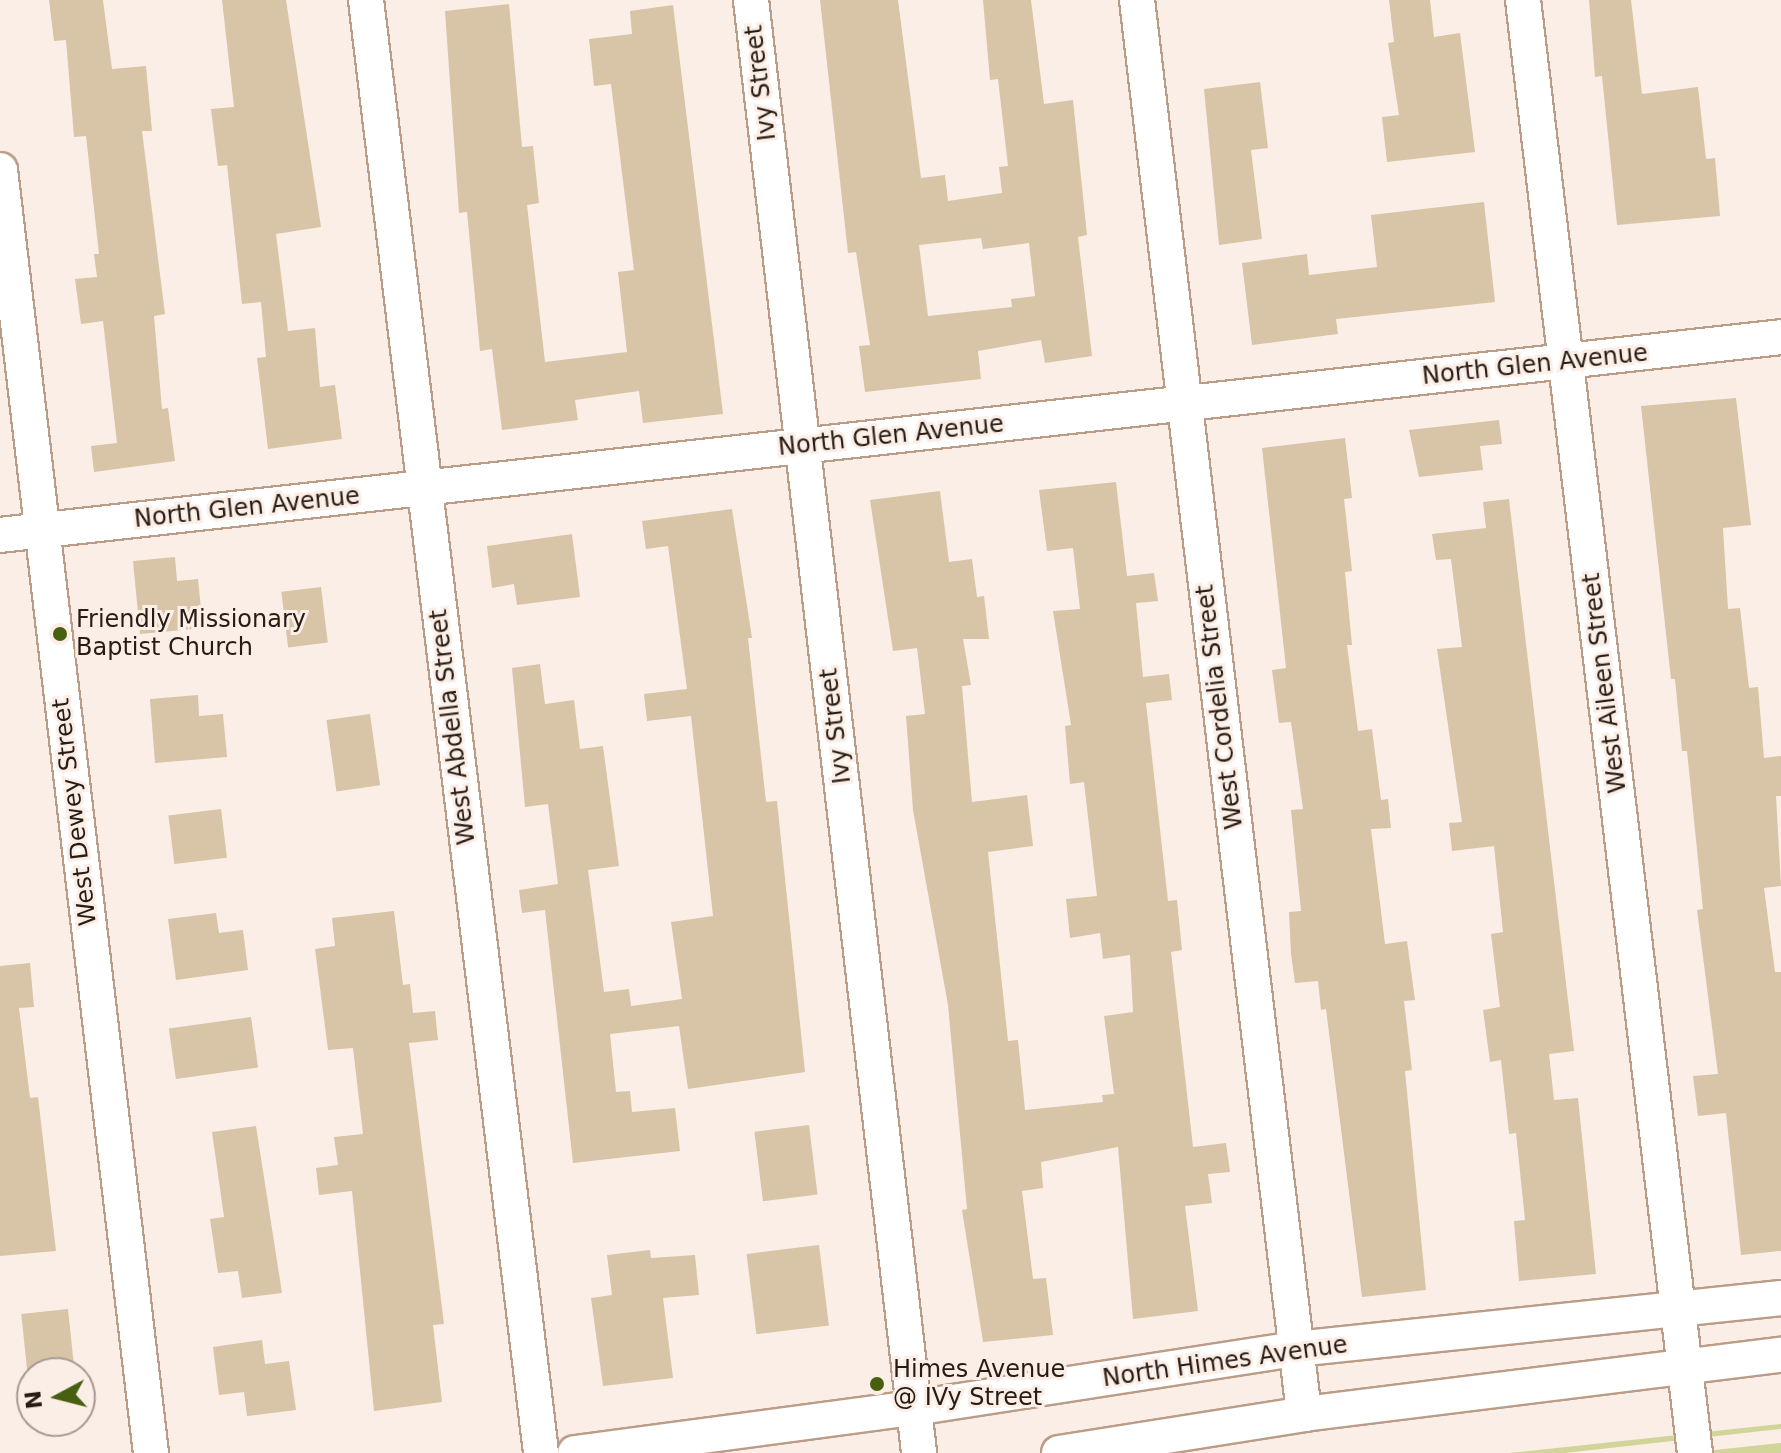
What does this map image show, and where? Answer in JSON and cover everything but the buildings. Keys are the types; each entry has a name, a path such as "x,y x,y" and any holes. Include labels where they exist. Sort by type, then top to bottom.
{"street":[{"name":"West Abdella Street","path":"366,0 541,1453"},
{"name":"Ivy Street","path":"751,0 919,1453"},
{"name":"West Cordelia Street","path":"1137,0 1304,1414"},
{"name":"West Aileen Street","path":"1523,0 1695,1453"},
{"name":"West Dewey Street","path":"0,170 151,1453"},
{"name":"North Glen Avenue","path":"0,535 1781,337"},
{"name":"North Himes Avenue","path":"575,1453 914,1408 1296,1349 1781,1298"},
{"path":"1059,1453 1198,1442 1304,1414 1781,1355"}],"green space":[{"path":"1781,1424 1781,1429 1565,1453 1509,1453"},
{"path":"1781,1443 1781,1453 1687,1453"}],"place":[{"name":"Friendly Missionary Baptist Church","path":"60,634"},
{"name":"Himes Avenue @ IVy Street","path":"877,1384"}]}
